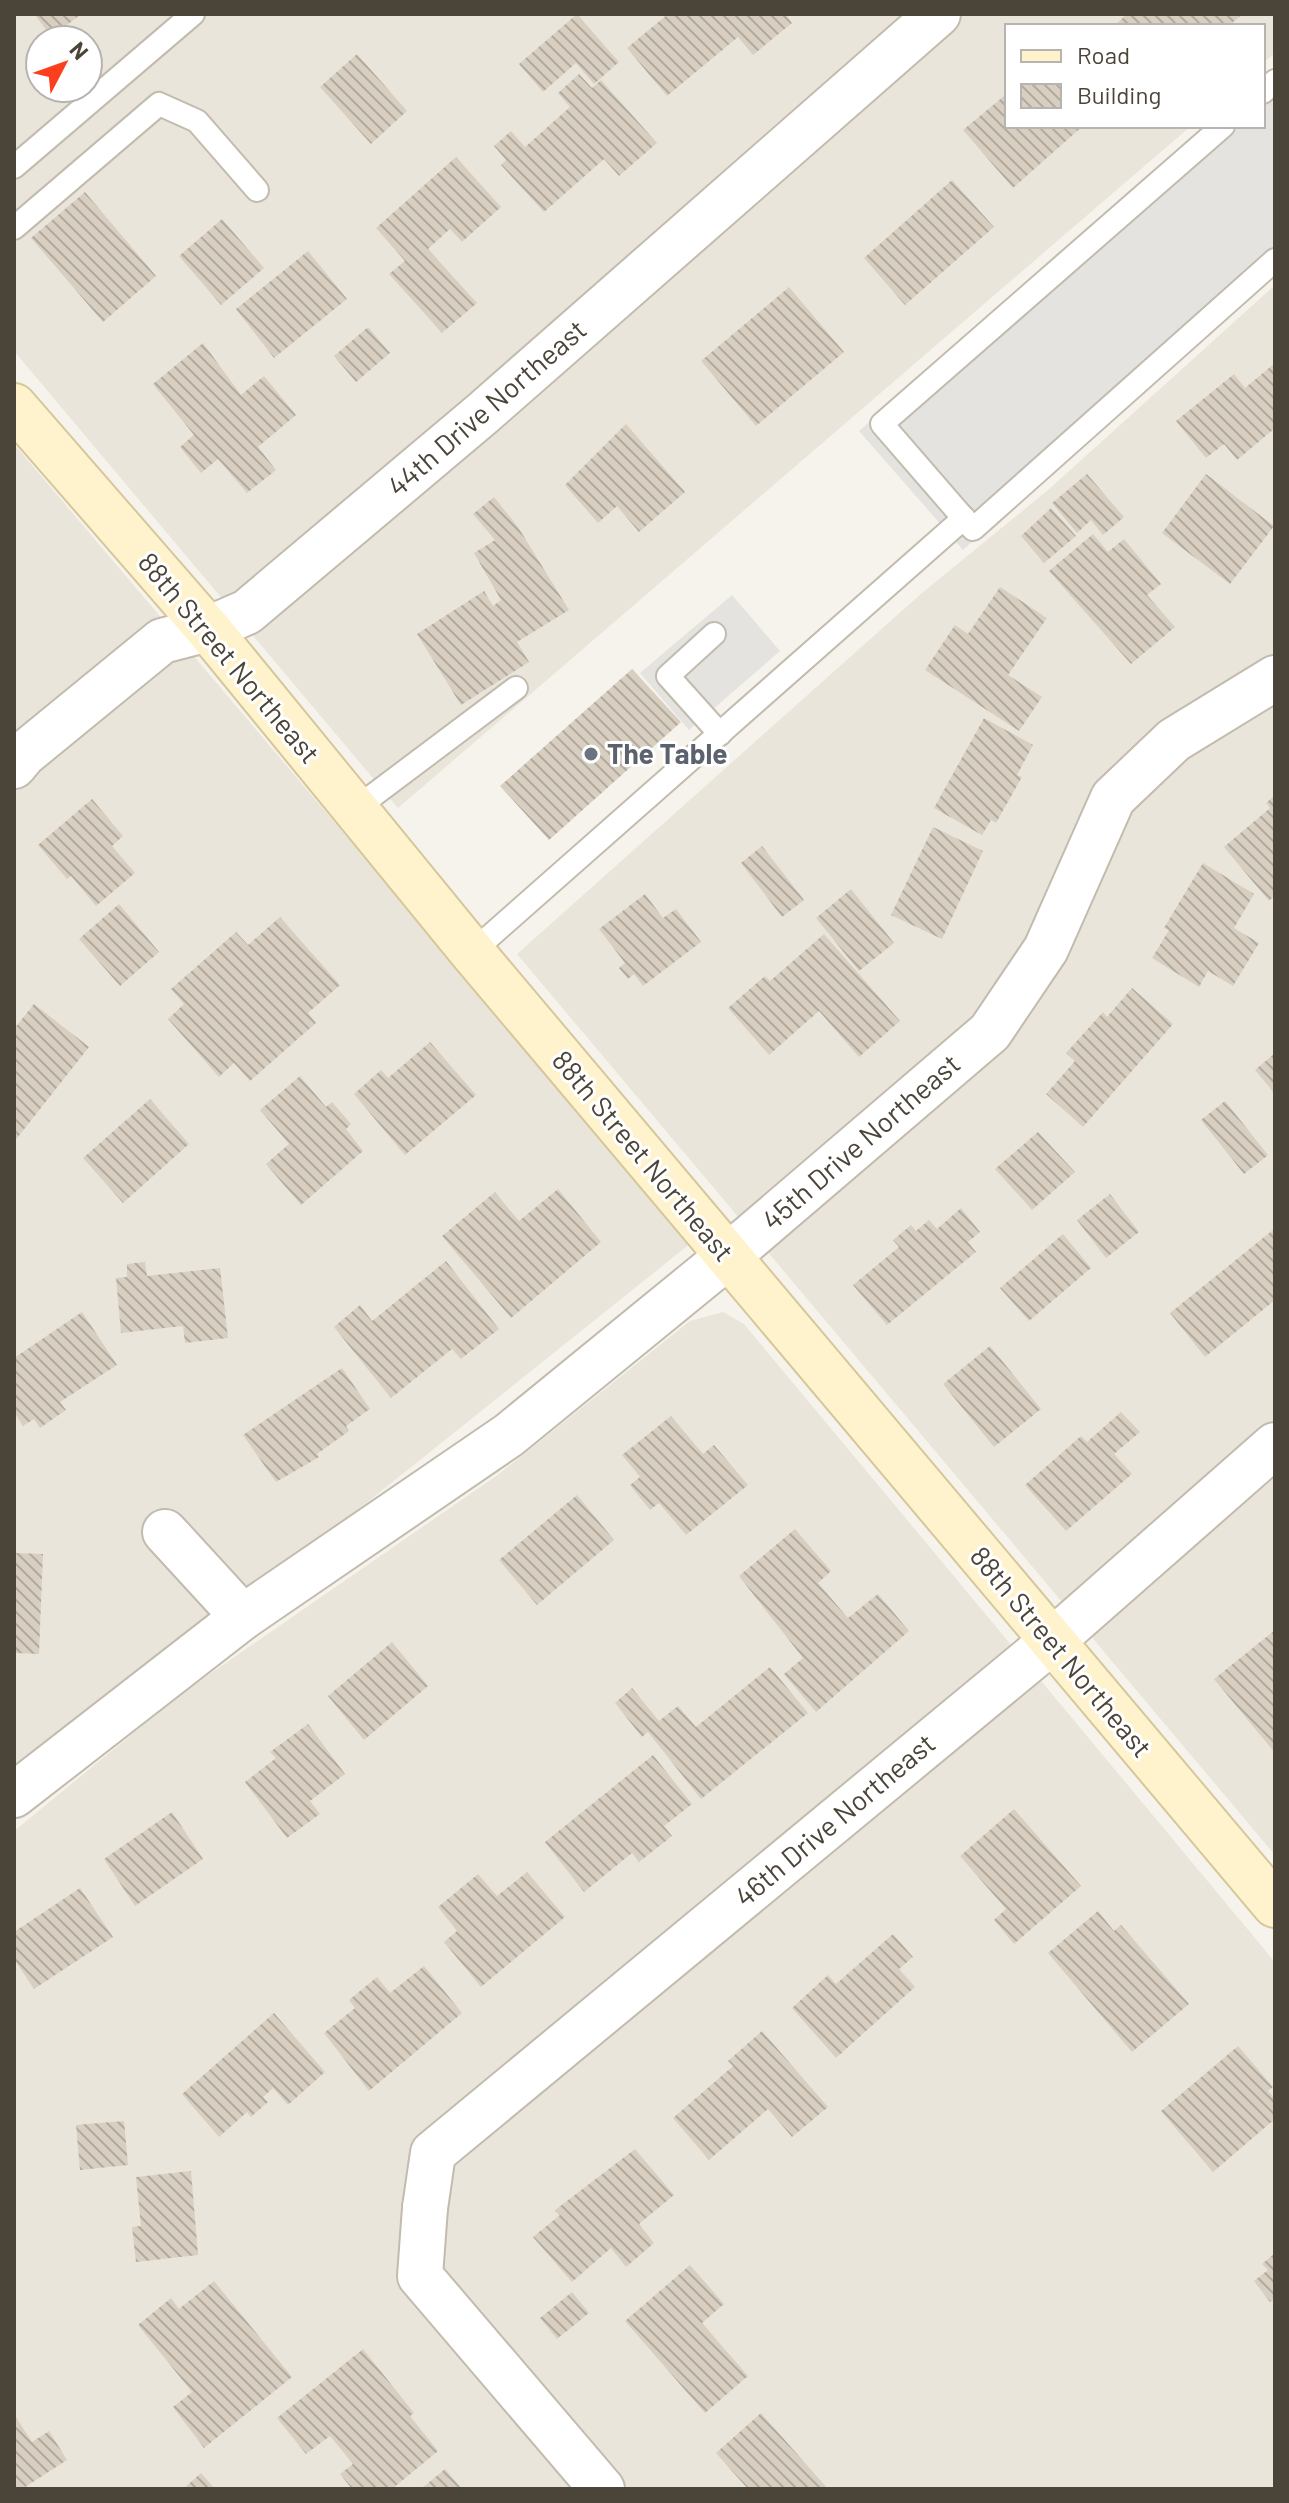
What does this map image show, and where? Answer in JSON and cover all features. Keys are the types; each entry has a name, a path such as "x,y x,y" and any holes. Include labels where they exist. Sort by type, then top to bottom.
{"main road":[{"name":"88th Street Northeast","path":"21,428 208,629 727,1257 1275,1905"}],"street":[{"name":"44th Drive Northeast","path":"14,766 24,754 162,641 208,629 247,612 482,414 938,14"},
{"name":"45th Drive Northeast","path":"14,1795 243,1617 509,1435 727,1257 990,1032 1046,949 1113,798 1174,740 1275,678"},
{"name":"46th Drive Northeast","path":"602,2489 420,2276 433,2153 1051,1642 1275,1445"},
{"path":"165,1532 243,1617"}],"lane":[{"path":"14,167 193,14"},
{"path":"14,228 159,104 197,121 257,190"},
{"path":"1221,128 882,424 973,529 1275,260"},
{"path":"472,952 964,518"},
{"path":"714,634 668,676 720,734"},
{"path":"355,809 516,688"}],"shaded area":[{"path":"14,14 1275,14 1275,53 1265,61 1265,24 1005,24 1005,128 1189,128 398,808 14,351"},
{"path":"1275,73 1275,274 963,550 859,431 1212,128 1265,128 1265,82"},
{"path":"1275,285 1275,1855 517,954 922,593 1048,490"},
{"path":"14,444 691,1243 330,1532 14,1764"},
{"path":"732,595 780,651 689,730 640,673"},
{"path":"723,1312 744,1324 1275,1962 1275,2489 14,2489 14,1831 181,1694 499,1474 690,1321"}],"building":[{"path":"34,14 81,14 68,24 42,24"},
{"path":"577,14 619,62 594,84 576,63 543,92 519,64"},
{"path":"668,14 785,14 792,23 753,55 738,37 667,96 627,48"},
{"path":"1127,14 1243,14 1233,24 1116,24"},
{"path":"357,54 407,111 371,144 320,87"},
{"path":"579,74 592,88 601,80 657,143 619,176 604,159 544,212 501,165 506,160 494,146 511,131 525,147 570,107 558,93"},
{"path":"1004,96 1005,128 1081,128 1013,188 963,130"},
{"path":"456,157 501,207 462,242 450,229 428,249 477,303 442,333 389,274 405,261 376,228"},
{"path":"952,180 994,227 905,305 864,258"},
{"path":"85,192 156,276 103,322 31,238"},
{"path":"222,219 264,268 221,305 179,256"},
{"path":"308,251 347,299 274,358 236,309"},
{"path":"789,287 844,352 756,426 701,361"},
{"path":"368,327 390,353 356,382 334,356"},
{"path":"203,343 241,395 264,376 296,415 258,447 276,470 247,493 218,459 201,473 180,447 194,435 153,384"},
{"path":"1275,363 1275,428 1237,460 1224,444 1206,458 1176,421 1234,374 1245,388"},
{"path":"626,424 685,492 639,532 617,506 598,523 565,485"},
{"path":"1087,474 1124,517 1103,535 1091,520 1077,533 1052,503"},
{"path":"1206,474 1274,526 1230,584 1162,533"},
{"path":"494,497 518,527 569,610 517,642 529,662 461,705 417,634 484,591 493,606 501,600 474,553 495,540 473,514"},
{"path":"1051,508 1076,536 1044,563 1021,536"},
{"path":"1093,534 1108,552 1124,539 1161,584 1147,595 1175,627 1131,664 1049,571"},
{"path":"1000,587 1047,618 1008,675 1042,697 1019,731 925,670 955,625 968,634"},
{"name":"The Table","path":"632,669 681,722 549,840 500,786"},
{"path":"984,718 1033,745 1017,775 1022,777 996,823 991,820 982,835 934,808"},
{"path":"1275,795 1275,895 1269,901 1224,847 1270,808 1266,803"},
{"path":"92,799 123,836 112,846 135,873 96,906 71,876 67,879 38,845"},
{"path":"933,827 983,851 942,939 891,915"},
{"path":"762,846 804,900 782,917 741,863"},
{"path":"1203,863 1254,894 1234,928 1259,943 1233,986 1208,971 1199,987 1152,958 1169,930 1164,928"},
{"path":"851,889 894,943 859,971 816,918"},
{"path":"645,894 663,918 676,909 701,942 643,986 634,974 628,979 619,968 625,963 599,929"},
{"path":"119,904 159,952 120,986 79,939"},
{"path":"280,917 340,985 308,1013 316,1023 250,1081 234,1063 219,1077 168,1019 184,1004 171,989 236,932 248,945"},
{"path":"824,934 900,1021 859,1057 819,1011 769,1055 728,1008 765,976 770,981"},
{"path":"1132,988 1173,1024 1083,1127 1046,1094 1075,1061 1066,1053 1103,1012 1107,1017"},
{"path":"34,1004 89,1047 14,1142 14,1029"},
{"path":"430,1042 476,1095 405,1155 354,1094 381,1070 388,1078"},
{"path":"1275,1053 1275,1094 1255,1070"},
{"path":"300,1076 326,1107 332,1102 351,1124 346,1129 363,1151 301,1205 266,1164 289,1144 260,1110"},
{"path":"150,1099 189,1144 123,1203 83,1158"},
{"path":"1225,1101 1268,1155 1244,1174 1201,1120"},
{"path":"1038,1132 1075,1172 1032,1210 995,1169"},
{"path":"558,1189 601,1242 511,1318 442,1236 495,1192 519,1221"},
{"path":"1110,1194 1139,1232 1106,1258 1077,1220"},
{"path":"961,1208 980,1232 968,1242 976,1252 887,1325 853,1285 899,1247 893,1240 911,1225 916,1231 929,1220 937,1229"},
{"path":"1273,1230 1275,1300 1205,1357 1170,1313"},
{"path":"1063,1234 1091,1268 1029,1321 1000,1288"},
{"path":"446,1261 499,1329 461,1359 452,1349 391,1398 334,1327 360,1305 372,1321"},
{"path":"145,1262 147,1276 220,1268 228,1338 185,1343 183,1326 121,1333 116,1278 127,1277 127,1264"},
{"path":"82,1312 117,1365 60,1402 66,1410 40,1428 34,1419 23,1426 14,1412 14,1358"},
{"path":"990,1346 1041,1409 994,1447 943,1384"},
{"path":"342,1368 370,1409 346,1426 349,1431 317,1454 319,1457 276,1482 243,1435"},
{"path":"1121,1412 1140,1432 1114,1454 1132,1474 1066,1531 1025,1485 1081,1436 1087,1442"},
{"path":"671,1416 703,1454 714,1445 748,1485 686,1535 659,1503 650,1510 630,1485 640,1477 622,1455"},
{"path":"577,1495 614,1540 537,1605 499,1560"},
{"path":"795,1529 831,1571 818,1583 848,1618 878,1594 909,1631 816,1712 784,1674 803,1658 739,1576"},
{"path":"14,1553 43,1554 39,1654 14,1653"},
{"path":"1275,1630 1275,1753 1214,1679"},
{"path":"392,1642 428,1686 364,1740 328,1696"},
{"path":"770,1667 808,1713 701,1799 648,1732 642,1737 615,1703 632,1688 659,1721 678,1706 696,1727"},
{"path":"308,1724 345,1774 310,1801 320,1814 287,1838 245,1782 276,1758 270,1752"},
{"path":"653,1755 692,1804 664,1826 672,1836 639,1862 632,1853 584,1892 545,1842"},
{"path":"1014,1809 1081,1886 1014,1944 994,1920 1006,1909 960,1856"},
{"path":"172,1812 203,1859 135,1906 104,1859"},
{"path":"527,1872 565,1917 481,1987 444,1942 457,1931 438,1907 478,1874 497,1896"},
{"path":"80,1888 113,1937 34,1989 14,1959 14,1932"},
{"path":"1098,1911 1114,1931 1121,1925 1189,2004 1132,2052 1048,1953"},
{"path":"893,1934 913,1957 899,1969 915,1987 836,2058 792,2008 828,1975 836,1984"},
{"path":"424,1966 462,2013 369,2091 324,2033 355,2008 349,2000 377,1977 390,1993"},
{"path":"274,2013 325,2072 288,2105 273,2088 263,2097 268,2102 251,2117 247,2112 219,2137 182,2094"},
{"path":"762,2031 828,2107 792,2137 768,2109 709,2160 673,2118 733,2066 728,2061"},
{"path":"1238,2046 1273,2087 1268,2091 1275,2099 1275,2119 1213,2172 1161,2111"},
{"path":"124,2121 128,2165 80,2170 76,2125"},
{"path":"635,2149 674,2195 639,2224 654,2243 626,2267 611,2248 572,2282 533,2237 560,2215 555,2210"},
{"path":"191,2171 198,2255 136,2262 132,2227 141,2226 136,2177"},
{"path":"1275,2253 1275,2299 1270,2302 1254,2281 1268,2270 1262,2264"},
{"path":"690,2265 724,2304 702,2323 748,2376 705,2413 625,2321"},
{"path":"214,2281 292,2377 204,2448 173,2407 192,2392 138,2325 171,2298 179,2309"},
{"path":"572,2292 589,2313 557,2339 540,2318"},
{"path":"363,2349 414,2413 410,2416 438,2451 392,2489 352,2489 340,2474 353,2464 330,2436 306,2454 277,2418"},
{"path":"761,2413 828,2489 748,2489 716,2453"},
{"path":"14,2414 32,2442 49,2431 67,2460 22,2489 14,2489"},
{"path":"445,2469 462,2489 421,2489"},
{"path":"201,2473 215,2489 183,2489"}],"place":[{"name":"The Table","path":"591,754"}]}
